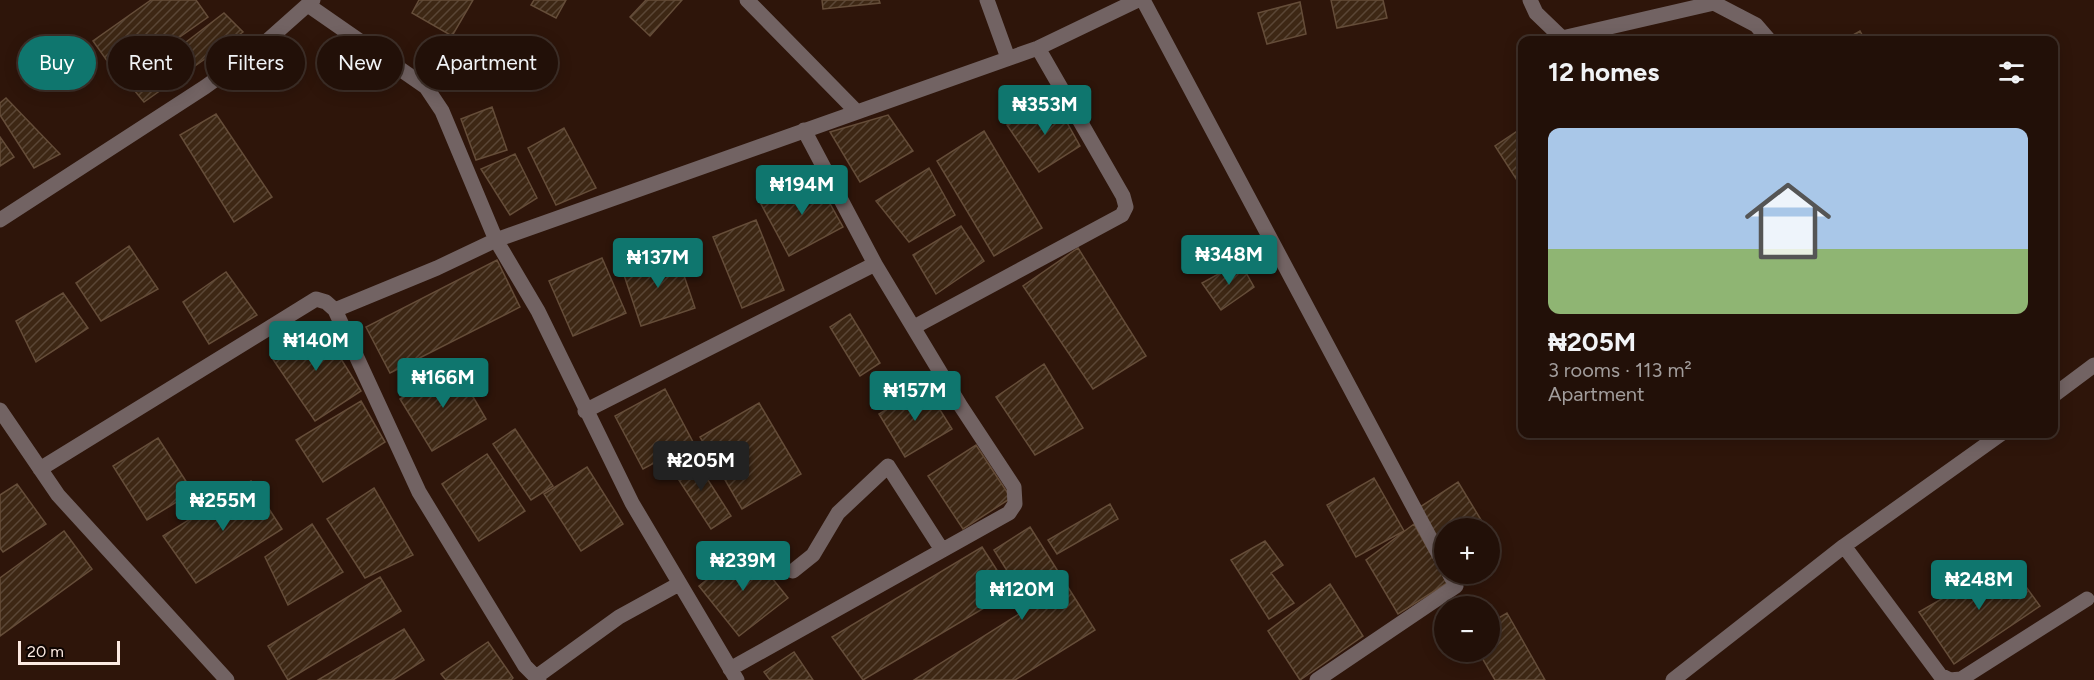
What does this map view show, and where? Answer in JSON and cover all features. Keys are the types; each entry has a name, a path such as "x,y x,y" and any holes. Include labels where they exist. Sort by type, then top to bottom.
{"street":[{"path":"747,0 856,111"},
{"path":"987,0 1008,58"},
{"path":"335,310 437,268 496,240 1038,48 1138,0"},
{"path":"1143,0 1434,545"},
{"path":"1516,0 1533,7 1560,36"},
{"path":"0,219 205,87 259,48 310,2 426,87 442,111 496,240 538,311 632,503 733,674 1009,513 1015,504 1014,487 960,405 875,264 804,130"},
{"path":"1571,36 1714,3 1756,25 1766,36"},
{"path":"914,327 1122,214 1126,207 1123,196 1038,48"},
{"path":"585,411 875,264"},
{"path":"40,469 316,299 326,302 335,310 419,492 525,666 538,678 619,617 680,584"},
{"path":"2058,392 2094,365"},
{"path":"0,410 58,495 227,680"},
{"path":"1673,680 1844,546 1995,438"},
{"path":"793,571 813,555 838,513 888,466 942,550"},
{"path":"1844,546 1940,675 1950,680 1960,679 2087,599"},
{"path":"1317,680 1456,586 1455,584"}],"building":[{"path":"151,0 196,0 208,17 181,36 108,36 108,62 96,45 96,39"},
{"path":"419,0 473,0 452,36 412,13"},
{"path":"534,0 566,0 556,18 531,5"},
{"path":"646,0 682,0 650,36 630,17"},
{"path":"822,0 879,0 880,3 823,9"},
{"path":"1331,0 1383,0 1387,18 1337,28"},
{"path":"1300,2 1306,34 1267,44 1258,13"},
{"path":"224,13 243,32 237,36 206,36 206,58 194,67 194,36"},
{"path":"1860,31 1863,36 1851,36"},
{"path":"134,90 161,90 144,102"},
{"path":"6,98 60,154 34,168 0,115 0,103"},
{"path":"1055,101 1080,146 1039,172 1007,125"},
{"path":"492,107 507,150 476,160 461,119"},
{"path":"216,114 272,197 234,222 180,135"},
{"path":"888,115 913,151 860,182 830,132"},
{"path":"564,128 596,188 556,205 528,148"},
{"path":"984,131 1042,228 994,256 937,161"},
{"path":"1518,131 1518,182 1495,146"},
{"path":"0,137 14,157 0,166"},
{"path":"515,154 537,198 510,215 481,169"},
{"path":"929,168 955,215 909,242 876,201"},
{"path":"814,175 843,227 789,256 761,204"},
{"path":"756,220 784,290 742,308 713,237"},
{"path":"961,226 984,261 936,294 913,255"},
{"path":"129,246 158,289 101,321 76,283"},
{"path":"1078,248 1146,356 1093,389 1023,286"},
{"path":"676,252 695,308 641,326 622,269"},
{"path":"602,258 626,313 573,336 549,281"},
{"path":"497,260 520,307 390,373 366,327"},
{"path":"1240,262 1254,287 1221,310 1202,283"},
{"path":"226,272 257,315 209,344 183,302"},
{"path":"63,293 88,328 36,362 16,321"},
{"path":"850,314 880,363 860,376 830,327"},
{"path":"318,322 361,391 315,421 270,355"},
{"path":"1044,364 1083,428 1035,455 996,397"},
{"path":"455,366 486,419 432,451 400,399"},
{"path":"925,386 952,429 905,457 879,414"},
{"path":"665,389 693,442 643,469 615,416"},
{"path":"361,401 385,442 323,482 296,440"},
{"path":"759,403 801,474 742,509 700,437"},
{"path":"515,429 553,486 531,500 493,444"},
{"path":"158,438 193,492 147,520 113,466"},
{"path":"976,445 1011,498 963,529 928,476"},
{"path":"487,454 525,511 479,541 442,484"},
{"path":"692,455 731,516 711,529 671,468"},
{"path":"587,467 623,524 581,551 544,494"},
{"path":"1374,478 1404,531 1356,557 1327,505"},
{"path":"251,481 282,529 196,583 163,536"},
{"path":"1458,482 1480,518 1434,518 1434,533 1420,507"},
{"path":"17,484 46,524 3,552 0,548 0,495"},
{"path":"374,488 413,555 365,578 327,519"},
{"path":"1110,504 1118,519 1057,554 1048,540"},
{"path":"312,524 343,572 288,605 265,557"},
{"path":"1414,524 1434,560 1434,584 1445,584 1398,614 1366,560"},
{"path":"1030,527 1095,630 1015,680 914,680 1030,607 994,550"},
{"path":"64,531 92,569 0,636 0,578"},
{"path":"1265,541 1283,565 1271,573 1294,603 1269,619 1231,560"},
{"path":"747,547 788,598 739,636 699,586"},
{"path":"982,547 1011,592 863,680 832,637"},
{"path":"2007,561 2040,606 1954,664 1919,612"},
{"path":"380,577 401,611 288,680 268,646"},
{"path":"1330,584 1363,636 1300,680 1268,631"},
{"path":"1507,613 1545,680 1495,680 1484,662 1500,662 1500,617"},
{"path":"404,629 424,660 393,680 318,680"},
{"path":"488,642 513,678 511,680 446,680 441,674"},
{"path":"794,652 813,680 770,680 764,672"}]}
